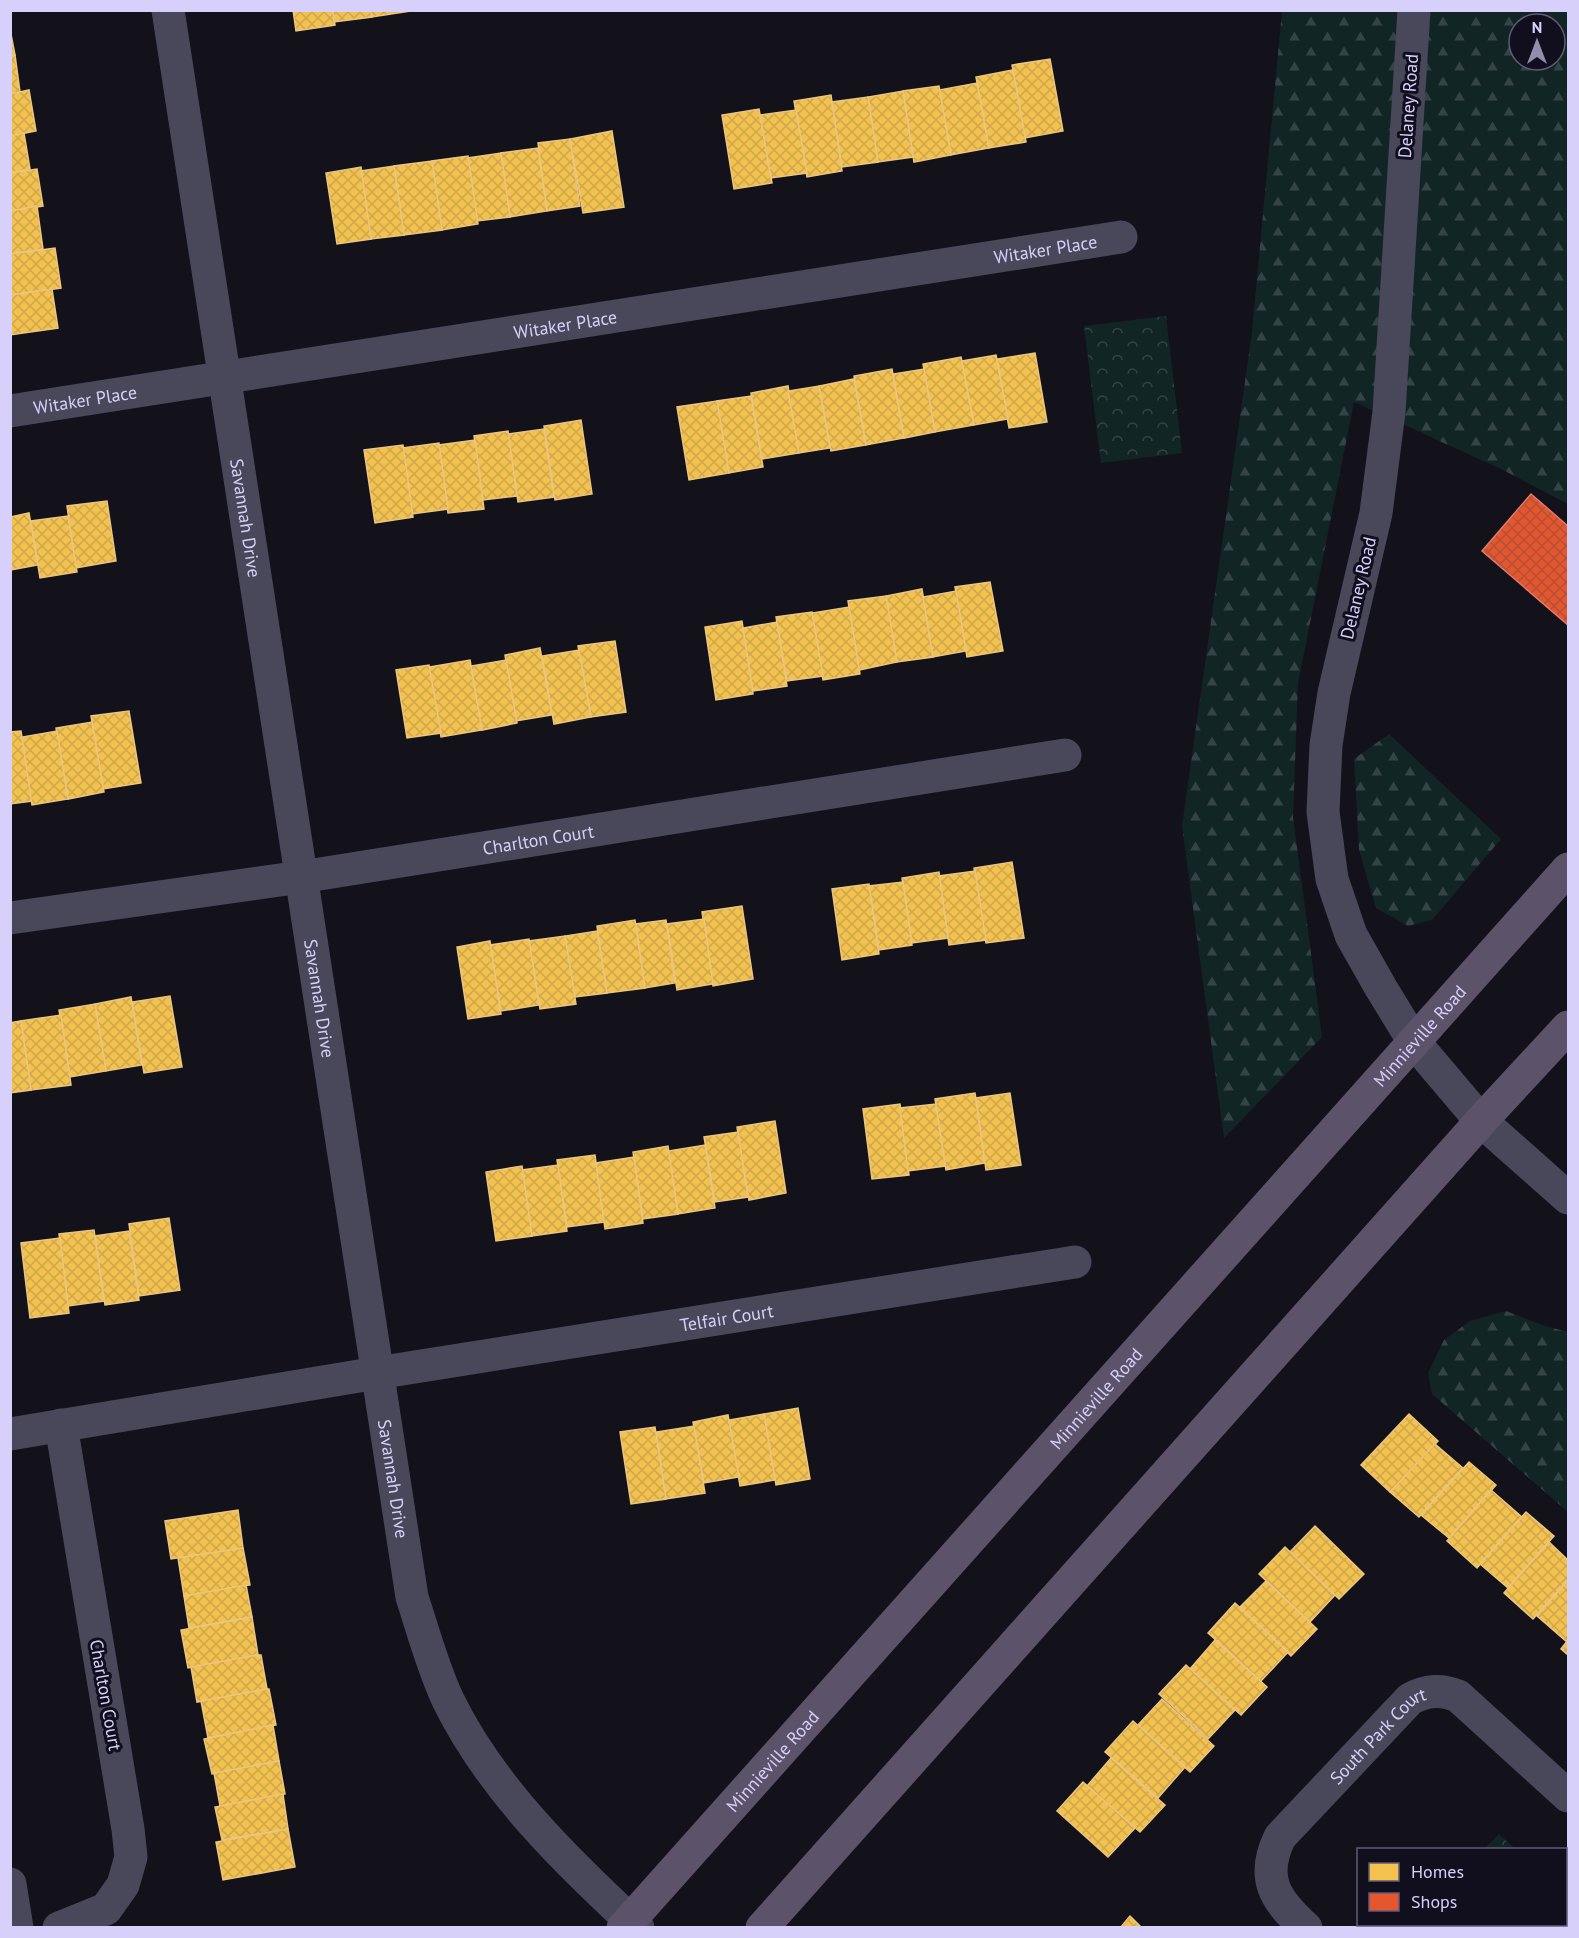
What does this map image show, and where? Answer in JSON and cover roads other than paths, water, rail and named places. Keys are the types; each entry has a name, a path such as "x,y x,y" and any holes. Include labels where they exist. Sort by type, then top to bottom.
{"main road":[{"name":"Minnieville Road","path":"630,1925 1569,869"},
{"path":"762,1928 1481,1121 1569,1027"}],"street":[{"name":"Savannah Drive","path":"168,10 412,1597 447,1699 465,1733 495,1777 580,1874 630,1925"},
{"name":"Delaney Road","path":"1414,10 1389,412 1376,513 1334,693 1326,745 1323,812 1332,879 1352,935 1414,1042 1481,1121 1569,1198"},
{"name":"Witaker Place","path":"10,411 1121,237"},
{"name":"Charlton Court","path":"10,918 301,877 1065,755"},
{"name":"Telfair Court","path":"377,1373 1075,1262"},
{"path":"10,1434 377,1373"},
{"name":"Charlton Court","path":"59,1928 106,1909 123,1886 131,1857 61,1425"},
{"name":"South Park Court","path":"1306,1928 1285,1909 1278,1899 1271,1874 1274,1849 1280,1837 1402,1706 1420,1694 1437,1691 1458,1696 1569,1796"},
{"path":"10,1884 17,1928"}]}
